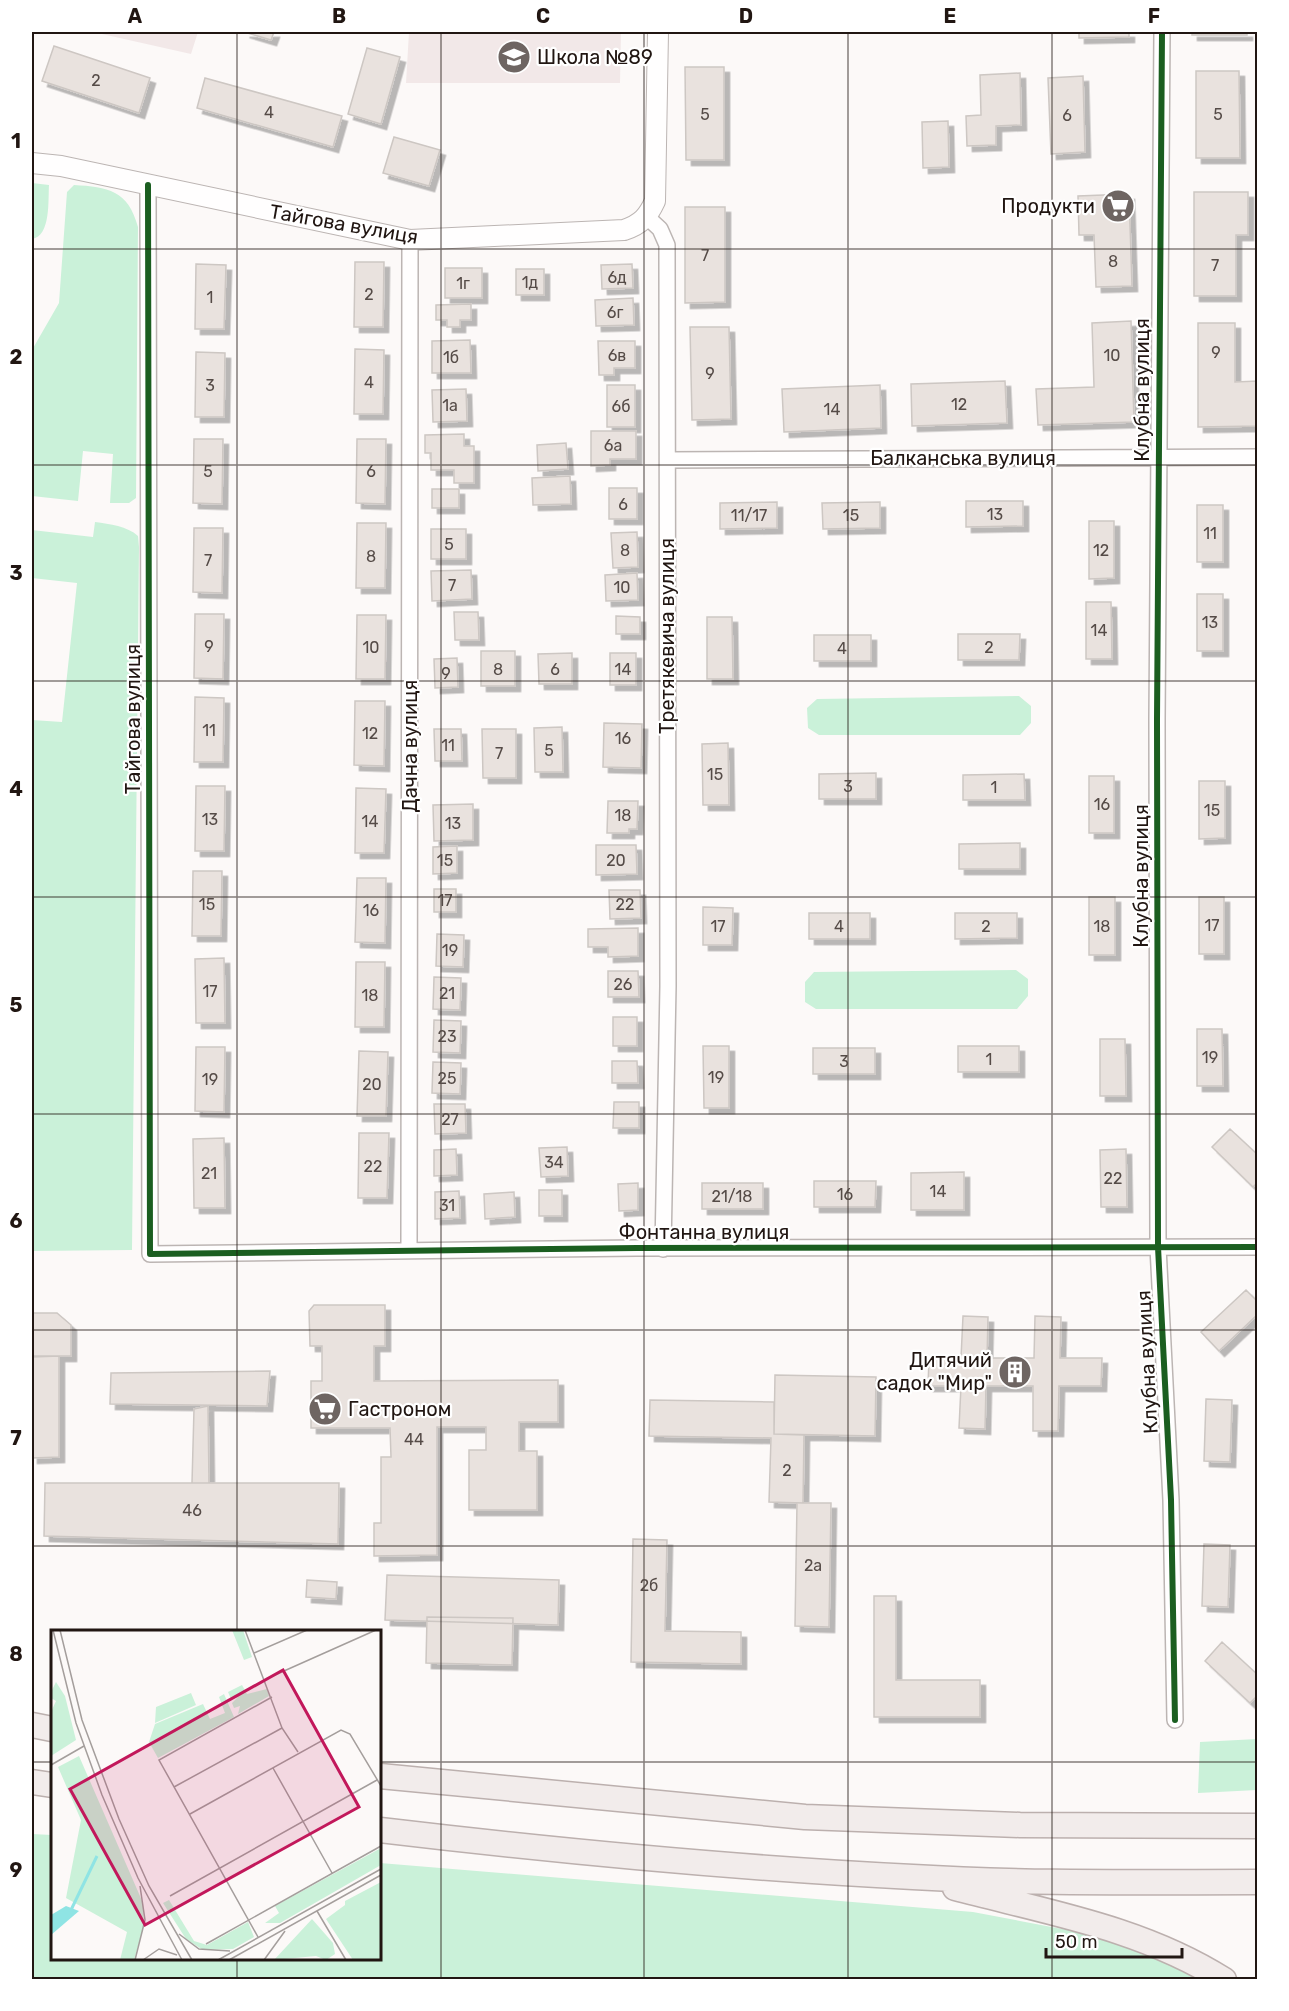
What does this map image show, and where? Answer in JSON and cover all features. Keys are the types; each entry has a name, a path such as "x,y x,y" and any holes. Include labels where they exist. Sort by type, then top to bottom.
{"main road":[{"path":"32,1725 51,1729"},
{"path":"381,1776 644,1803 837,1818 1042,1826 1257,1826"},
{"path":"32,1782 51,1785"},
{"path":"381,1830 694,1863 915,1877 1066,1882 1257,1882"},
{"path":"915,1877 1121,1932 1164,1948 1224,1980"}],"street":[{"path":"647,217 656,201 658,32"},
{"name":"Клубна вулиця","path":"1162,32 1158,457 1158,1247 1170,1500 1174,1720"},
{"name":"Тайгова вулиця","path":"32,163 410,240 624,230 636,226 647,217"},
{"name":"Тайгова вулиця","path":"148,185 150,1254"},
{"name":"Третякевича вулиця","path":"647,217 660,229 667,245 668,986 663,1249"},
{"name":"Дачна вулиця","path":"409,1251 410,240"},
{"name":"Балканська вулиця","path":"668,460 1257,457"},
{"name":"Фонтанна вулиця","path":"150,1254 1257,1247"}],"shaded area":[{"path":"93,32 198,32 191,54"},
{"name":"Школа №89","path":"409,32 621,32 620,83 406,83"}],"green space":[{"path":"32,183 49,185 45,225 43,231 32,239"},
{"path":"74,185 97,187 115,193 129,205 138,227 136,498 129,503 110,503 113,454 83,451 78,501 32,496 32,350 59,303 67,192"},
{"path":"95,522 129,530 138,536 139,547 132,1250 32,1251 32,720 62,722 77,583 32,578 32,530 93,537"},
{"path":"1019,696 1031,706 1031,723 1020,735 819,735 808,728 807,708 817,699"},
{"path":"1016,970 1028,979 1028,996 1017,1009 816,1009 805,1002 805,982 814,972"},
{"path":"1257,1739 1257,1790 1198,1793 1200,1742"},
{"path":"32,1834 51,1835 51,1960 381,1960 381,1863 973,1912 1120,1940 1197,1979 32,1979"}],"building":[{"path":"244,32 274,32 271,40"},
{"path":"1079,32 1129,32 1129,37 1079,38"},
{"path":"1192,32 1247,32 1247,35 1192,35"},
{"path":"54,46 150,78 139,113 42,81"},
{"path":"367,48 400,57 381,124 348,114"},
{"path":"685,67 724,67 724,160 686,160"},
{"path":"1196,71 1239,71 1240,158 1196,158"},
{"path":"1020,73 1021,125 996,126 996,145 967,146 966,116 981,115 980,75"},
{"path":"1083,76 1085,152 1051,154 1048,78"},
{"path":"205,78 342,116 333,147 197,108"},
{"path":"948,121 949,167 923,168 922,122"},
{"path":"394,137 440,150 429,186 383,173"},
{"path":"1194,192 1248,192 1248,235 1236,235 1236,296 1194,296"},
{"path":"1129,194 1132,286 1096,287 1094,235 1079,235 1078,196"},
{"path":"685,207 725,207 725,302 685,303"},
{"path":"355,262 384,262 383,327 354,327"},
{"path":"196,264 226,265 224,329 195,329"},
{"path":"632,264 633,288 602,289 601,265"},
{"path":"445,268 482,268 482,298 445,298"},
{"path":"516,269 544,269 544,295 516,295"},
{"path":"633,298 634,325 596,326 595,300"},
{"path":"471,304 471,320 460,320 460,327 447,327 447,320 436,320 436,305"},
{"path":"1131,321 1134,422 1038,425 1036,389 1094,387 1092,323"},
{"path":"1198,323 1235,323 1235,382 1258,381 1258,426 1198,427"},
{"path":"690,327 729,327 731,419 692,420"},
{"path":"470,340 471,373 432,373 432,341"},
{"path":"598,341 635,341 635,368 614,368 614,375 599,375"},
{"path":"355,349 384,350 383,414 354,414"},
{"path":"196,352 225,353 224,417 195,417"},
{"path":"1005,381 1007,423 912,426 911,384"},
{"path":"607,385 635,385 635,427 607,427"},
{"path":"880,385 881,428 784,432 782,389"},
{"path":"466,389 467,421 433,422 432,390"},
{"path":"591,431 636,431 636,459 610,459 610,465 591,466"},
{"path":"464,434 464,446 474,446 474,483 454,483 454,470 431,470 431,453 425,453 425,435"},
{"path":"194,439 223,439 222,504 193,503"},
{"path":"357,439 386,439 385,504 356,503"},
{"path":"566,443 568,469 538,471 537,445"},
{"path":"570,476 571,504 533,505 532,478"},
{"path":"609,488 637,488 637,519 609,519"},
{"path":"432,489 459,489 459,508 432,508"},
{"path":"966,501 1023,501 1023,526 966,527"},
{"path":"777,502 777,528 720,529 720,503"},
{"path":"880,502 880,528 823,529 822,503"},
{"path":"1197,505 1223,505 1223,562 1197,562"},
{"path":"1089,521 1114,521 1114,578 1089,579"},
{"path":"357,523 386,523 385,588 356,588"},
{"path":"194,528 223,528 222,593 193,592"},
{"path":"431,529 466,529 466,559 431,559"},
{"path":"637,532 638,567 613,568 611,533"},
{"path":"471,570 472,599 432,601 431,571"},
{"path":"637,573 638,600 606,601 605,575"},
{"path":"1197,594 1223,594 1223,651 1197,651"},
{"path":"1086,602 1111,602 1112,659 1086,659"},
{"path":"454,612 478,612 479,640 455,640"},
{"path":"195,614 224,614 223,679 194,678"},
{"path":"357,615 386,615 385,679 356,679"},
{"path":"616,616 640,617 640,634 616,634"},
{"path":"707,617 732,617 733,679 707,679"},
{"path":"958,634 1020,634 1019,660 958,660"},
{"path":"814,635 871,635 871,661 814,661"},
{"path":"481,651 515,651 515,686 481,686"},
{"path":"572,653 572,684 539,684 538,654"},
{"path":"610,653 636,653 636,685 610,685"},
{"path":"457,658 458,687 435,688 434,659"},
{"path":"195,697 224,698 223,762 194,762"},
{"path":"355,701 385,701 384,766 354,765"},
{"path":"604,723 642,724 641,768 603,767"},
{"path":"562,727 563,772 535,772 534,728"},
{"path":"434,729 461,729 462,761 435,761"},
{"path":"482,729 516,729 516,778 483,778"},
{"path":"728,743 729,805 703,805 702,744"},
{"path":"876,773 876,799 819,799 819,774"},
{"path":"1024,774 1025,800 963,800 963,775"},
{"path":"1089,776 1114,776 1114,833 1089,833"},
{"path":"1199,781 1225,781 1225,838 1199,839"},
{"path":"196,786 225,786 224,851 195,851"},
{"path":"356,788 386,789 384,853 355,853"},
{"path":"608,801 638,801 637,829 629,829 629,833 607,833"},
{"path":"473,804 473,840 434,841 433,805"},
{"path":"1020,843 1020,869 959,869 959,844"},
{"path":"596,845 636,845 637,874 596,875"},
{"path":"457,846 457,873 433,874 433,847"},
{"path":"193,871 222,871 221,936 192,936"},
{"path":"357,878 386,878 385,943 355,942"},
{"path":"434,889 456,889 456,912 434,912"},
{"path":"609,890 640,890 641,918 610,919"},
{"path":"1089,897 1115,897 1115,955 1089,955"},
{"path":"1199,897 1224,897 1224,954 1199,954"},
{"path":"703,907 733,908 732,945 703,945"},
{"path":"809,913 870,913 870,939 809,939"},
{"path":"955,913 1017,913 1017,938 955,939"},
{"path":"638,928 638,956 608,957 608,947 588,947 588,929"},
{"path":"437,934 464,935 463,967 436,966"},
{"path":"224,958 225,1023 196,1023 195,959"},
{"path":"356,962 385,962 384,1027 355,1027"},
{"path":"608,971 638,971 639,997 608,997"},
{"path":"434,977 461,978 460,1010 433,1009"},
{"path":"613,1017 637,1017 637,1046 613,1046"},
{"path":"434,1020 461,1021 460,1053 433,1052"},
{"path":"1197,1029 1222,1029 1223,1086 1197,1086"},
{"path":"1100,1039 1125,1039 1126,1096 1100,1096"},
{"path":"703,1046 729,1046 729,1108 704,1108"},
{"path":"958,1046 1019,1046 1019,1072 958,1072"},
{"path":"196,1047 225,1047 224,1112 195,1111"},
{"path":"813,1048 875,1048 875,1074 813,1074"},
{"path":"359,1051 388,1052 386,1116 357,1116"},
{"path":"612,1061 637,1061 638,1083 612,1083"},
{"path":"433,1062 461,1063 460,1094 432,1093"},
{"path":"614,1102 639,1102 639,1128 613,1128"},
{"path":"434,1104 465,1104 466,1133 435,1134"},
{"path":"1230,1129 1258,1155 1258,1182 1253,1187 1212,1147"},
{"path":"359,1133 389,1133 387,1198 358,1198"},
{"path":"224,1138 225,1208 194,1208 193,1139"},
{"path":"567,1147 568,1176 541,1177 539,1148"},
{"path":"456,1149 457,1175 434,1176 434,1150"},
{"path":"1126,1149 1127,1207 1101,1207 1100,1150"},
{"path":"964,1172 964,1210 911,1210 911,1173"},
{"path":"814,1181 876,1181 875,1207 814,1207"},
{"path":"638,1183 638,1210 619,1211 618,1184"},
{"path":"702,1183 763,1183 763,1209 702,1209"},
{"path":"539,1190 562,1190 562,1216 539,1216"},
{"path":"459,1191 460,1218 435,1219 435,1192"},
{"path":"514,1192 515,1217 485,1219 484,1194"},
{"path":"1246,1290 1258,1302 1258,1314 1219,1351 1201,1332"},
{"path":"314,1305 385,1305 385,1346 374,1346 374,1381 558,1380 558,1422 519,1422 519,1451 537,1451 537,1510 469,1510 469,1450 486,1450 486,1427 437,1427 437,1555 374,1556 374,1523 381,1523 381,1457 391,1457 390,1428 311,1428 311,1381 322,1381 322,1346 310,1346 309,1311"},
{"path":"32,1313 57,1313 71,1325 71,1356 32,1356"},
{"name":"Дитячий садок \"Мир\"","path":"963,1316 988,1317 987,1358 1034,1358 1035,1316 1061,1317 1060,1358 1102,1358 1101,1386 1059,1386 1058,1431 1033,1431 1033,1386 986,1386 985,1429 959,1428 961,1386 928,1386 929,1358 961,1358"},
{"path":"59,1356 59,1457 32,1458 32,1357"},
{"path":"270,1371 267,1406 110,1404 111,1373"},
{"path":"775,1375 876,1377 875,1436 774,1434"},
{"path":"1206,1399 1232,1400 1230,1462 1204,1461"},
{"path":"650,1400 774,1402 774,1434 804,1435 803,1503 769,1502 771,1438 649,1436"},
{"path":"208,1406 209,1483 192,1483 194,1409"},
{"path":"45,1483 339,1483 338,1544 44,1536"},
{"path":"797,1503 831,1503 829,1627 795,1626"},
{"path":"633,1539 667,1540 665,1631 741,1632 741,1664 631,1662"},
{"path":"1204,1544 1230,1545 1228,1607 1202,1606"},
{"path":"387,1575 559,1580 558,1625 385,1620"},
{"path":"307,1580 337,1582 336,1599 306,1597"},
{"path":"874,1596 896,1596 896,1680 980,1680 980,1717 874,1717"},
{"path":"427,1617 513,1618 512,1665 426,1663"},
{"path":"1222,1642 1258,1675 1258,1695 1250,1703 1205,1661"}],"cycle path":[{"path":"1162,32 1157,720 1158,1247 1171,1500 1175,1720"},
{"path":"148,185 150,1254 637,1248 1258,1247"}],"place":[{"name":"Школа №89","path":"514,57"},
{"name":"Продукти","path":"1118,206"},
{"name":"Дитячий садок \"Мир\"","path":"1015,1372"},
{"name":"Гастроном","path":"325,1409"}]}
